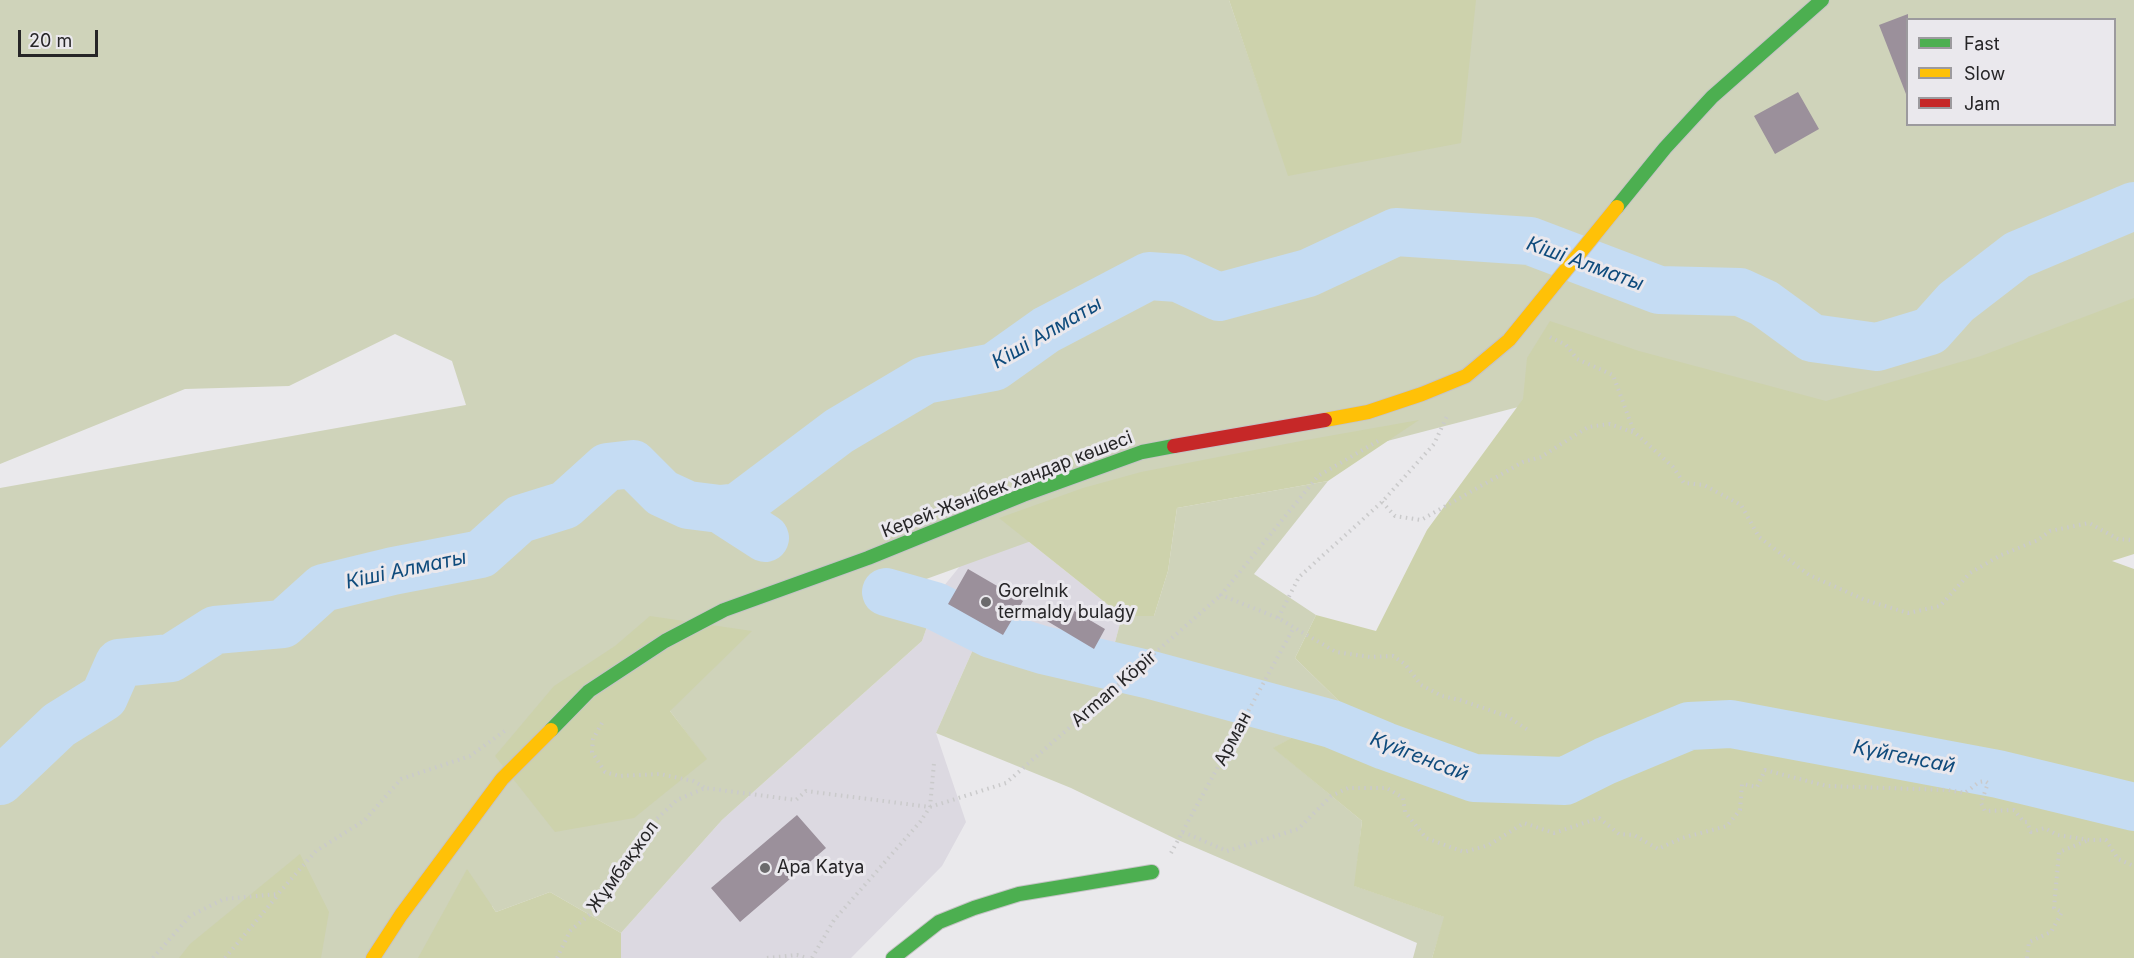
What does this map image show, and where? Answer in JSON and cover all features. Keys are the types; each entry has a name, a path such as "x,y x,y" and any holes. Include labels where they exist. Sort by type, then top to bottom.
{"street":[{"name":"Керей-Жәнібек хандар көшесі","path":"373,958 401,915 502,778 590,691 665,641 724,610 868,558 1023,495 1142,452 1368,412 1466,376 1509,340 1665,148 1712,97 1822,0"},
{"path":"893,958 939,922 974,908 1019,894 1152,872"}],"path":[{"path":"1548,336 1566,345 1577,359 1614,375 1635,433"},
{"path":"1278,618 1299,577 1382,502 1434,444 1448,415"},
{"path":"1382,502 1395,516 1421,520 1523,462 1541,457 1588,427 1610,424 1635,433 1673,467 1684,483 1704,484 1741,505 1759,537 1809,575 1865,600 1908,613 1940,606 1970,573 2001,555 2038,540 2050,531 2089,524 2118,539 2134,540"},
{"name":"Arman Köpir","path":"930,807 1006,783 1221,595 1318,476 1387,435"},
{"path":"1221,595 1278,618 1336,652 1370,657 1393,656 1405,664 1421,685 1442,696 1507,716 1528,730"},
{"name":"Арман","path":"1294,627 1183,832 1227,851 1298,829 1332,796 1348,788 1387,788 1403,798 1405,812 1426,838 1464,852 1489,845 1524,822 1554,833 1599,818 1619,834 1634,835 1658,849 1682,838 1727,826 1740,810 1742,784 1757,788 1765,770 1827,786 1948,790 1965,793 1979,782 1985,781 1988,783 1981,804 1984,811 2014,810 2024,822 2027,822 2031,832 2045,828 2057,835 2090,840"},
{"path":"225,958 316,851 365,820 401,779 470,756 514,724"},
{"path":"600,724 593,739 592,752 605,772 619,776 660,774 693,781 705,788 796,800 806,791 930,807"},
{"path":"812,958 834,920 920,822 930,807 934,763"},
{"name":"Жұмбақжол","path":"557,958 570,932 590,915 639,851 649,826 677,800 705,788"},
{"path":"2027,958 2028,942 2051,932 2062,912 2054,909 2058,852 2090,840 2106,840 2118,859 2134,866"},
{"path":"153,958 190,916 224,899 278,894"},
{"path":"767,958 797,955 807,958"}],"shaded area":[{"path":"999,518 1122,616 1114,646 1087,669 1026,664 975,645 936,733 966,822 942,866 851,958 621,958 621,933 722,820 922,641 939,592"}],"green space":[{"path":"0,0 1229,0 1262,97 1381,0 2134,0 2134,385 1918,437 1603,385 1106,514 893,591 905,590 921,582 939,592 922,641 722,820 621,933 550,892 496,912 492,906 456,958 0,958 0,488 466,405 452,361 395,334 289,386 185,389 0,464","holes":["673,709 670,711 706,759 588,764"]},
{"path":"1229,0 1476,0 1461,143 1288,176"},
{"path":"2134,298 2134,554 2112,561 2134,569 2134,958 1432,958 1444,917 1354,886 1362,821 1273,748 1346,708 1295,658 1316,615 1376,631 1427,530 1523,399 1527,358 1550,321 1639,351 1826,401 1981,356"},
{"path":"1419,420 1328,481 1177,508 1168,571 1154,616 1122,616 999,518 1083,488 1141,472"},
{"path":"1328,481 1254,574 1316,615 1295,658 1346,708 1274,748 1362,821 1355,886 1445,917 1432,958 1413,958 1417,943 1178,840 1071,788 936,733 975,645 1026,664 1087,669 1114,646 1122,616 1154,616 1168,571 1177,508"},
{"path":"650,616 752,631 670,711 707,759 634,818 555,832 495,756 554,686 615,646"},
{"path":"300,854 329,912 321,958 179,958 190,944"},
{"path":"467,869 496,912 550,892 621,933 621,958 418,958"}],"building":[{"path":"1908,14 1906,18 1906,94 1879,25"},
{"path":"1798,92 1819,129 1775,154 1754,116"},
{"name":"Gorelnık termaldy bulaǵy","path":"968,569 1023,601 1003,635 948,604"},
{"path":"1059,602 1105,629 1094,649 1047,621"},
{"path":"797,815 826,848 740,922 711,888"}],"waterway":[{"name":"Кіші Алматы","path":"0,781 59,725 104,697 119,663 171,658 215,630 283,624 323,588 393,571 481,554 520,519 565,505 607,467 633,464 662,493 688,505 720,509 738,507 839,431 925,380 994,367 1046,330 1149,276 1178,278 1219,297 1308,273 1396,232 1530,241 1659,290 1740,292 1764,303 1812,338 1877,347 1930,331 1956,302 2017,255 2134,206"},
{"path":"720,509 765,538"},
{"name":"Күйгенсай","path":"886,592 935,606 991,634 1043,650 1151,675 1332,724 1474,778 1565,781 1605,761 1689,726 1731,724 1998,774 2134,807"}],"traffic: fast":[{"path":"1617,207 1665,148 1712,97 1822,0"},
{"path":"551,730 589,691 665,641 724,610 868,558 1023,495 1142,452 1174,446"},
{"path":"893,958 939,922 974,908 1019,894 1152,872"}],"traffic: slow":[{"path":"1325,420 1368,412 1466,376 1509,340 1617,207"},
{"path":"373,958 401,915 502,779 551,730"}],"traffic: jam":[{"path":"1174,446 1325,420"}],"place":[{"name":"Gorelnık termaldy bulaǵy","path":"986,602"},
{"name":"Apa Katya","path":"765,868"}]}
